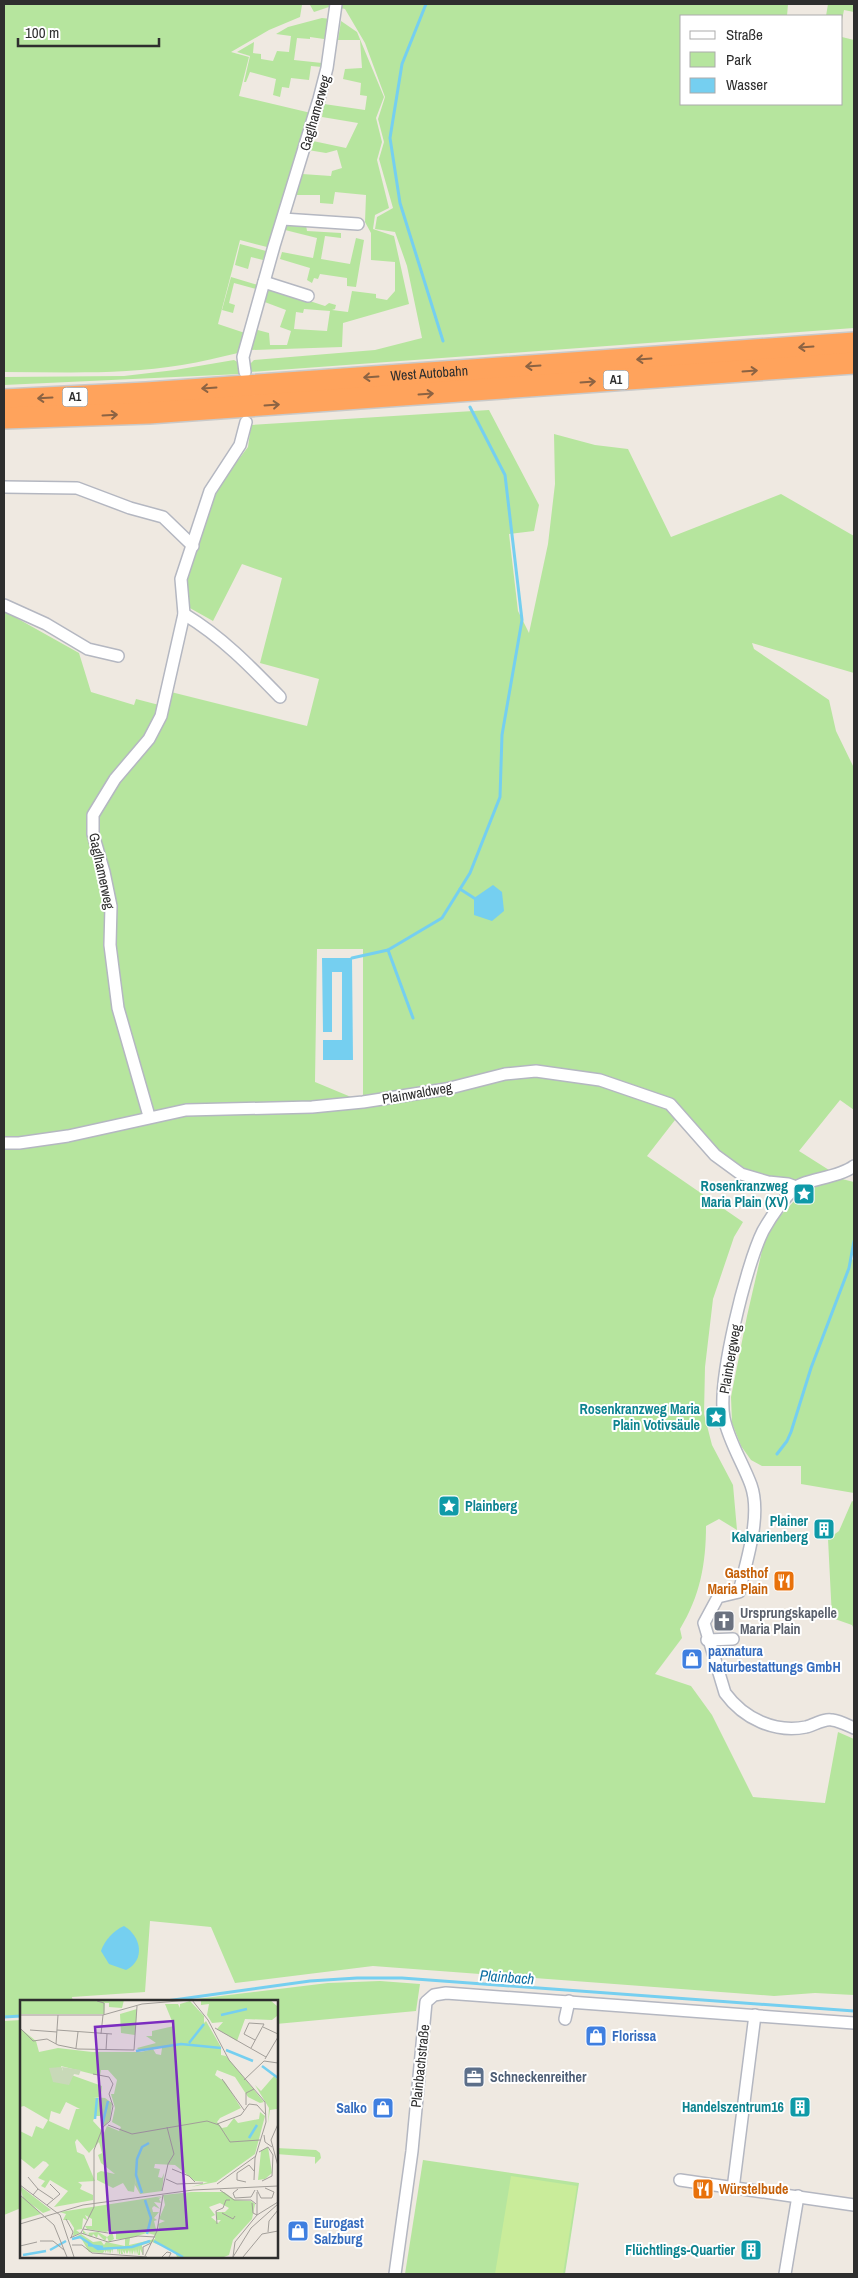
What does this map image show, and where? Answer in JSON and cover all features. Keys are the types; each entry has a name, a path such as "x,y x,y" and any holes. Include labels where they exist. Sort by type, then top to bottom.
{"highway":[{"name":"West Autobahn","path":"4,400 146,393 854,344"},
{"name":"West Autobahn","path":"4,418 61,417 368,398 854,363"},
{"path":"4,430 61,417"}],"street":[{"name":"Gaglhamerweg","path":"244,372 243,357 282,219 326,75 336,4"},
{"path":"282,219 358,224"},
{"path":"264,282 308,296"},
{"name":"Gaglhamerweg","path":"149,1116 118,1008 110,945 112,906 93,834 93,815 115,779 149,739 161,716 184,614 181,579 210,491 240,445 246,422"},
{"path":"4,487 78,488 130,508 163,517 193,546"},
{"path":"4,605 46,624 88,649 118,656"},
{"path":"184,614 211,630 280,697"},
{"name":"Plainwaldweg","path":"4,1143 18,1143 68,1136 149,1116 186,1110 312,1107 363,1102 446,1088 513,1072 536,1071 600,1080 670,1104 715,1155 741,1174 768,1182 788,1184 796,1187"},
{"path":"796,1187 843,1173 854,1166"},
{"name":"Plainbergweg","path":"796,1187 763,1232 742,1292 723,1397 724,1418 752,1487 754,1505 753,1532 738,1592 718,1597 710,1608 704,1623 707,1640 726,1693 731,1702 748,1716 779,1727 807,1727 831,1719 854,1728"},
{"path":"707,1640 733,1639"},
{"name":"Plainbachstraße","path":"395,2274 412,2151 426,2002 434,1995 446,1993 569,2001 854,2023"},
{"path":"565,2019 569,2001"},
{"path":"733,2189 755,2015"},
{"path":"680,2180 854,2205"},
{"path":"785,2274 798,2196"}],"green space":[{"path":"4,4 788,4 787,15 680,15 680,105 843,105 843,37 854,40 854,328 250,372 250,364 254,360 375,350 422,338 407,266 395,232 375,229 377,217 393,208 379,159 384,142 378,119 385,97 365,43 345,9 332,6 314,12 310,5 302,5 300,17 269,30 231,52 249,57 239,96 311,113 297,165 267,247 240,240 218,324 245,333 238,353 189,364 138,370 4,372"},
{"path":"828,4 854,4 854,12 844,10 843,15 826,15"},
{"path":"322,18 331,19 324,49 324,39 297,38 294,60 322,63 322,67 311,66 309,80 291,78 289,88 282,87 280,97 273,95 276,79 250,72 246,82 244,82 250,56 237,52 254,42 253,53 261,54 261,59 273,61 277,51 289,52 291,36 276,34 288,27"},
{"path":"341,21 357,32 384,97 376,118 382,142 377,160 389,208 375,215 373,229 394,236 409,304 343,323 342,347 251,350 254,329 269,333 270,345 287,345 291,331 280,327 286,310 262,301 267,287 325,306 329,303 336,305 335,309 332,310 348,312 352,291 376,294 376,298 387,300 395,291 395,262 371,260 371,233 365,222 366,195 335,192 333,204 320,203 320,195 295,195 302,174 331,176 332,171 342,168 337,150 326,153 308,150 313,141 346,148 358,123 322,117 324,104 365,110 367,96 360,95 361,83 343,79 345,69 362,68 360,40 338,40","holes":["304,309 330,311 327,331 294,329 296,312 303,313"]},
{"path":"285,225 306,225 307,231 341,233 341,238 325,236 321,259 350,264 356,238 364,240 356,287 347,286 347,278 320,274 318,279 314,278 312,283 307,280 310,268 280,259 282,252 313,258 317,238 285,230 282,240 279,240"},
{"path":"240,244 266,251 263,260 251,257 248,269 235,265"},
{"path":"231,277 258,285 256,289 234,283 229,303 235,305 233,313 222,310"},
{"path":"234,360 241,364 240,374 4,385 4,377 124,376"},
{"path":"489,410 539,505 534,531 509,534 518,611 529,633 548,544 555,484 554,434 595,445 628,449 671,537 781,494 854,536 854,673 752,643 754,649 829,700 836,731 854,768 854,1110 840,1100 799,1151 829,1170 808,1179 787,1181 768,1178 749,1171 715,1147 671,1105 675,1120 647,1156 743,1222 734,1237 713,1299 705,1367 704,1414 712,1445 733,1485 737,1530 719,1519 706,1526 703,1567 697,1592 680,1629 682,1638 655,1674 691,1686 712,1715 753,1797 825,1803 838,1732 854,1739 854,1995 815,1993 774,1996 373,1966 235,1983 211,1927 150,1921 145,1992 72,1997 73,2000 20,2000 20,2015 4,2016 4,611 79,653 91,692 134,705 136,699 163,706 167,691 307,726 319,679 260,663 282,578 242,564 213,621 188,607 186,580 206,518 220,484 248,447 251,425","holes":["317,949 363,949 363,1102 315,1082"]},
{"path":"838,1178 854,1182 854,1243 851,1257 854,1262 854,1493 801,1484 801,1466 762,1466 751,1460 741,1446 732,1423 731,1397 764,1242 779,1217 800,1195 815,1186"},
{"path":"852,1501 854,1502 854,1629 852,1625 832,1618 828,1539 839,1531"},
{"path":"380,1981 420,1984 416,2011 278,2024 278,2000 188,2000 328,1983"},
{"path":"20,2020 20,2208 4,2215 4,2021"},
{"path":"278,2148 316,2150 320,2153 321,2158 315,2164 315,2157 278,2154"},
{"path":"423,2160 579,2183 565,2274 405,2274"},
{"path":"511,2176 577,2186 563,2274 495,2274"}],"water":[{"path":"493,885 502,892 504,911 492,921 474,915 474,898"},
{"path":"322,958 352,958 353,1060 323,1060 323,1040 342,1040 342,972 332,972 332,1032 323,1032"},
{"path":"124,1926 130,1930 139,1948 137,1960 126,1970 109,1964 101,1951 104,1943 110,1936"}],"waterway":[{"path":"426,4 402,64 390,138 400,203 443,341"},
{"path":"352,958 388,950 442,918 470,873 500,797 502,735 522,620 505,475 470,407"},
{"path":"460,889 474,898"},
{"path":"388,950 413,1018"},
{"path":"777,1454 791,1432 811,1368 849,1268 854,1241"},
{"name":"Plainbach","path":"173,2000 310,1981 402,1978 854,2011"},
{"name":"Plainbach","path":"4,2017 20,2016"}],"place":[{"name":"Rosenkranzweg Maria Plain (XV)","path":"804,1194"},
{"name":"Rosenkranzweg Maria Plain Votivsäule","path":"716,1417"},
{"name":"Plainberg","path":"449,1506"},
{"name":"Plainer Kalvarienberg","path":"824,1529"},
{"name":"Gasthof Maria Plain","path":"784,1581"},
{"name":"Ursprungskapelle Maria Plain","path":"724,1621"},
{"name":"paxnatura Naturbestattungs GmbH","path":"692,1659"},
{"name":"Florissa","path":"596,2036"},
{"name":"Schneckenreither","path":"474,2077"},
{"name":"Handelszentrum16","path":"800,2107"},
{"name":"Salko","path":"383,2108"},
{"name":"Würstelbude","path":"703,2189"},
{"name":"Eurogast Salzburg","path":"298,2231"},
{"name":"Flüchtlings-Quartier","path":"751,2250"}]}
